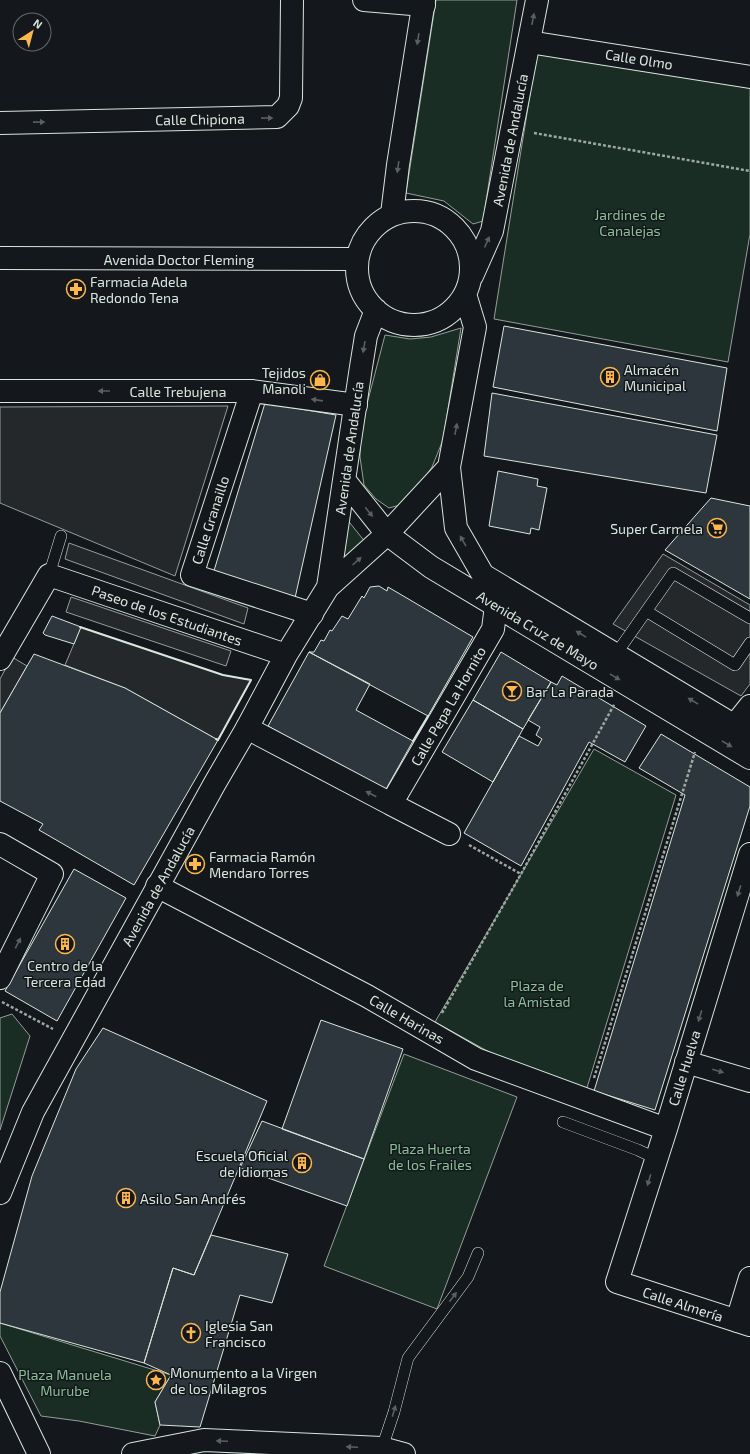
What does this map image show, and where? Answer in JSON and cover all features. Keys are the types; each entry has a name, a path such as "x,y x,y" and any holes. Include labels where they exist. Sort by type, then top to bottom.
{"street":[{"name":"Calle Chipiona","path":"0,123 277,118 288,106 291,98 292,0"},
{"path":"364,0 424,2 398,165 392,214"},
{"name":"Avenida de Andalucía","path":"468,286 492,231 537,0"},
{"name":"Calle Olmo","path":"529,42 750,77"},
{"path":"449,467 475,327 468,286 471,257 463,238 450,223 432,213 426,212 412,210 392,214 376,225 363,240 357,259 358,278 364,295 376,310 388,318 402,324 417,325 432,322 445,316 457,306 468,286"},
{"name":"Avenida Doctor Fleming","path":"0,258 357,259"},
{"name":"Avenida de Andalucía","path":"328,587 345,481 358,382 366,336 376,310"},
{"name":"Calle Trebujena","path":"0,391 252,391 356,405"},
{"name":"Calle Granaillo","path":"252,391 192,575 312,614"},
{"name":"Avenida de Andalucía","path":"0,1193 32,1112 286,656 328,587 387,534 449,467"},
{"name":"Avenida Cruz de Mayo","path":"449,467 456,528 483,575 742,730"},
{"name":"Avenida Cruz de Mayo","path":"345,481 387,534 431,567 750,758"},
{"path":"0,659 49,575"},
{"name":"Paseo de los Estudiantes","path":"49,575 286,656"},
{"name":"Calle Pepa La Hornito","path":"391,804 492,629 496,606"},
{"path":"742,730 750,706"},
{"path":"247,728 449,834"},
{"path":"0,844 52,874 0,978"},
{"name":"Calle Huelva","path":"617,1282 655,1158 666,1129 750,854"},
{"name":"Calle Harinas","path":"157,886 367,996 476,1059 666,1129"},
{"path":"686,1062 750,1081"},
{"path":"743,1323 750,1278"},
{"name":"Calle Almería","path":"617,1282 743,1323"},
{"path":"0,1373 39,1454"},
{"path":"133,1454 204,1440 382,1448 404,1454"}],"lane":[{"path":"49,575 61,536"},
{"path":"616,654 673,573 750,618"},
{"path":"646,611 735,666 750,643"},
{"path":"563,1122 638,1150 655,1158"},
{"path":"382,1448 394,1412 408,1358 468,1277 478,1253"}],"path":[{"path":"512,129 750,171"},
{"path":"431,1033 521,874 626,683"},
{"path":"587,1100 702,729"},
{"path":"449,834 521,874"},
{"path":"0,1001 73,1039"}],"green space":[{"path":"436,0 517,0 483,221 473,224 444,201 406,193"},
{"name":"Jardines de Canalejas","path":"537,51 750,85 750,234 728,362 494,319"},
{"path":"461,328 443,440 432,467 416,491 404,504 389,508 376,499 364,485 360,457 361,427 385,335 410,339 431,337"},
{"path":"346,518 366,543 337,571"},
{"name":"Plaza de la Amistad","path":"594,749 676,795 586,1091 509,1063 435,1022"},
{"path":"12,1014 30,1036 0,1130 0,1018"},
{"name":"Plaza Huerta de los Frailes","path":"404,1054 517,1097 437,1309 324,1266"},
{"name":"Plaza Manuela Murube","path":"0,1323 171,1375 155,1402 160,1425 155,1436 79,1421 41,1416 0,1336"}],"shaded area":[{"path":"228,406 175,576 0,503 0,407"},
{"path":"69,543 248,608 244,624 65,559"},
{"path":"663,554 750,605 750,684 741,696 613,624"},
{"path":"71,597 231,651 226,666 66,612"},
{"path":"81,627 223,675 251,680 218,740 125,688 65,665"},
{"path":"12,657 27,666 0,713 0,679"}],"building":[{"name":"Almacén Municipal","path":"504,326 727,368 717,431 493,387"},
{"path":"492,393 717,435 706,493 484,456"},
{"path":"265,403 336,415 295,598 213,574"},
{"path":"498,471 538,479 537,486 547,488 539,530 531,528 530,534 489,526"},
{"name":"Super Carmela","path":"711,498 750,506 750,599 665,550"},
{"path":"379,586 387,591 388,587 473,637 428,716 309,652 314,652 321,640 324,641 330,630 332,631 342,616 348,619 362,596 364,598 370,587"},
{"path":"52,616 81,627 74,644 45,635 43,633"},
{"path":"309,652 370,684 356,710 413,741 385,791 268,726"},
{"name":"Bar La Parada","path":"501,652 551,682 523,729 473,700"},
{"path":"34,654 125,688 218,740 134,885 39,830 43,824 0,801 0,713"},
{"path":"562,676 646,726 625,762 589,742 521,866 464,833 519,736 538,746 542,739 536,735 540,727 528,720 551,682 557,685"},
{"path":"473,700 523,729 493,782 442,752"},
{"path":"661,734 750,787 750,806 655,1110 594,1091 685,795 639,768"},
{"name":"Centro de la Tercera Edad","path":"74,869 126,898 57,1021 5,991"},
{"path":"321,1020 403,1049 364,1159 282,1129"},
{"name":"Asilo San Andrés","path":"103,1028 267,1101 194,1275 173,1268 144,1363 0,1323 0,1292 32,1176 76,1069"},
{"name":"Escuela Oficial de Idiomas","path":"262,1121 364,1159 347,1206 240,1168"},
{"name":"Iglesia San Francisco","path":"211,1235 288,1254 272,1303 240,1295 200,1427 160,1425 155,1402 171,1375 144,1363 173,1268 194,1275"}],"wall":[{"path":"80,627 223,675 251,680 218,740 216,739"},
{"path":"413,741 428,716"}],"place":[{"name":"Farmacia Adela Redondo Tena","path":"76,289"},
{"name":"Almacén Municipal","path":"610,377"},
{"name":"Tejidos Manoli","path":"320,380"},
{"name":"Super Carmela","path":"717,528"},
{"name":"Bar La Parada","path":"512,691"},
{"name":"Farmacia Ramón Mendaro Torres","path":"195,864"},
{"name":"Centro de la Tercera Edad","path":"65,944"},
{"name":"Escuela Oficial de Idiomas","path":"302,1163"},
{"name":"Asilo San Andrés","path":"126,1198"},
{"name":"Iglesia San Francisco","path":"191,1333"},
{"name":"Monumento a la Virgen de los Milagros","path":"156,1380"}]}
